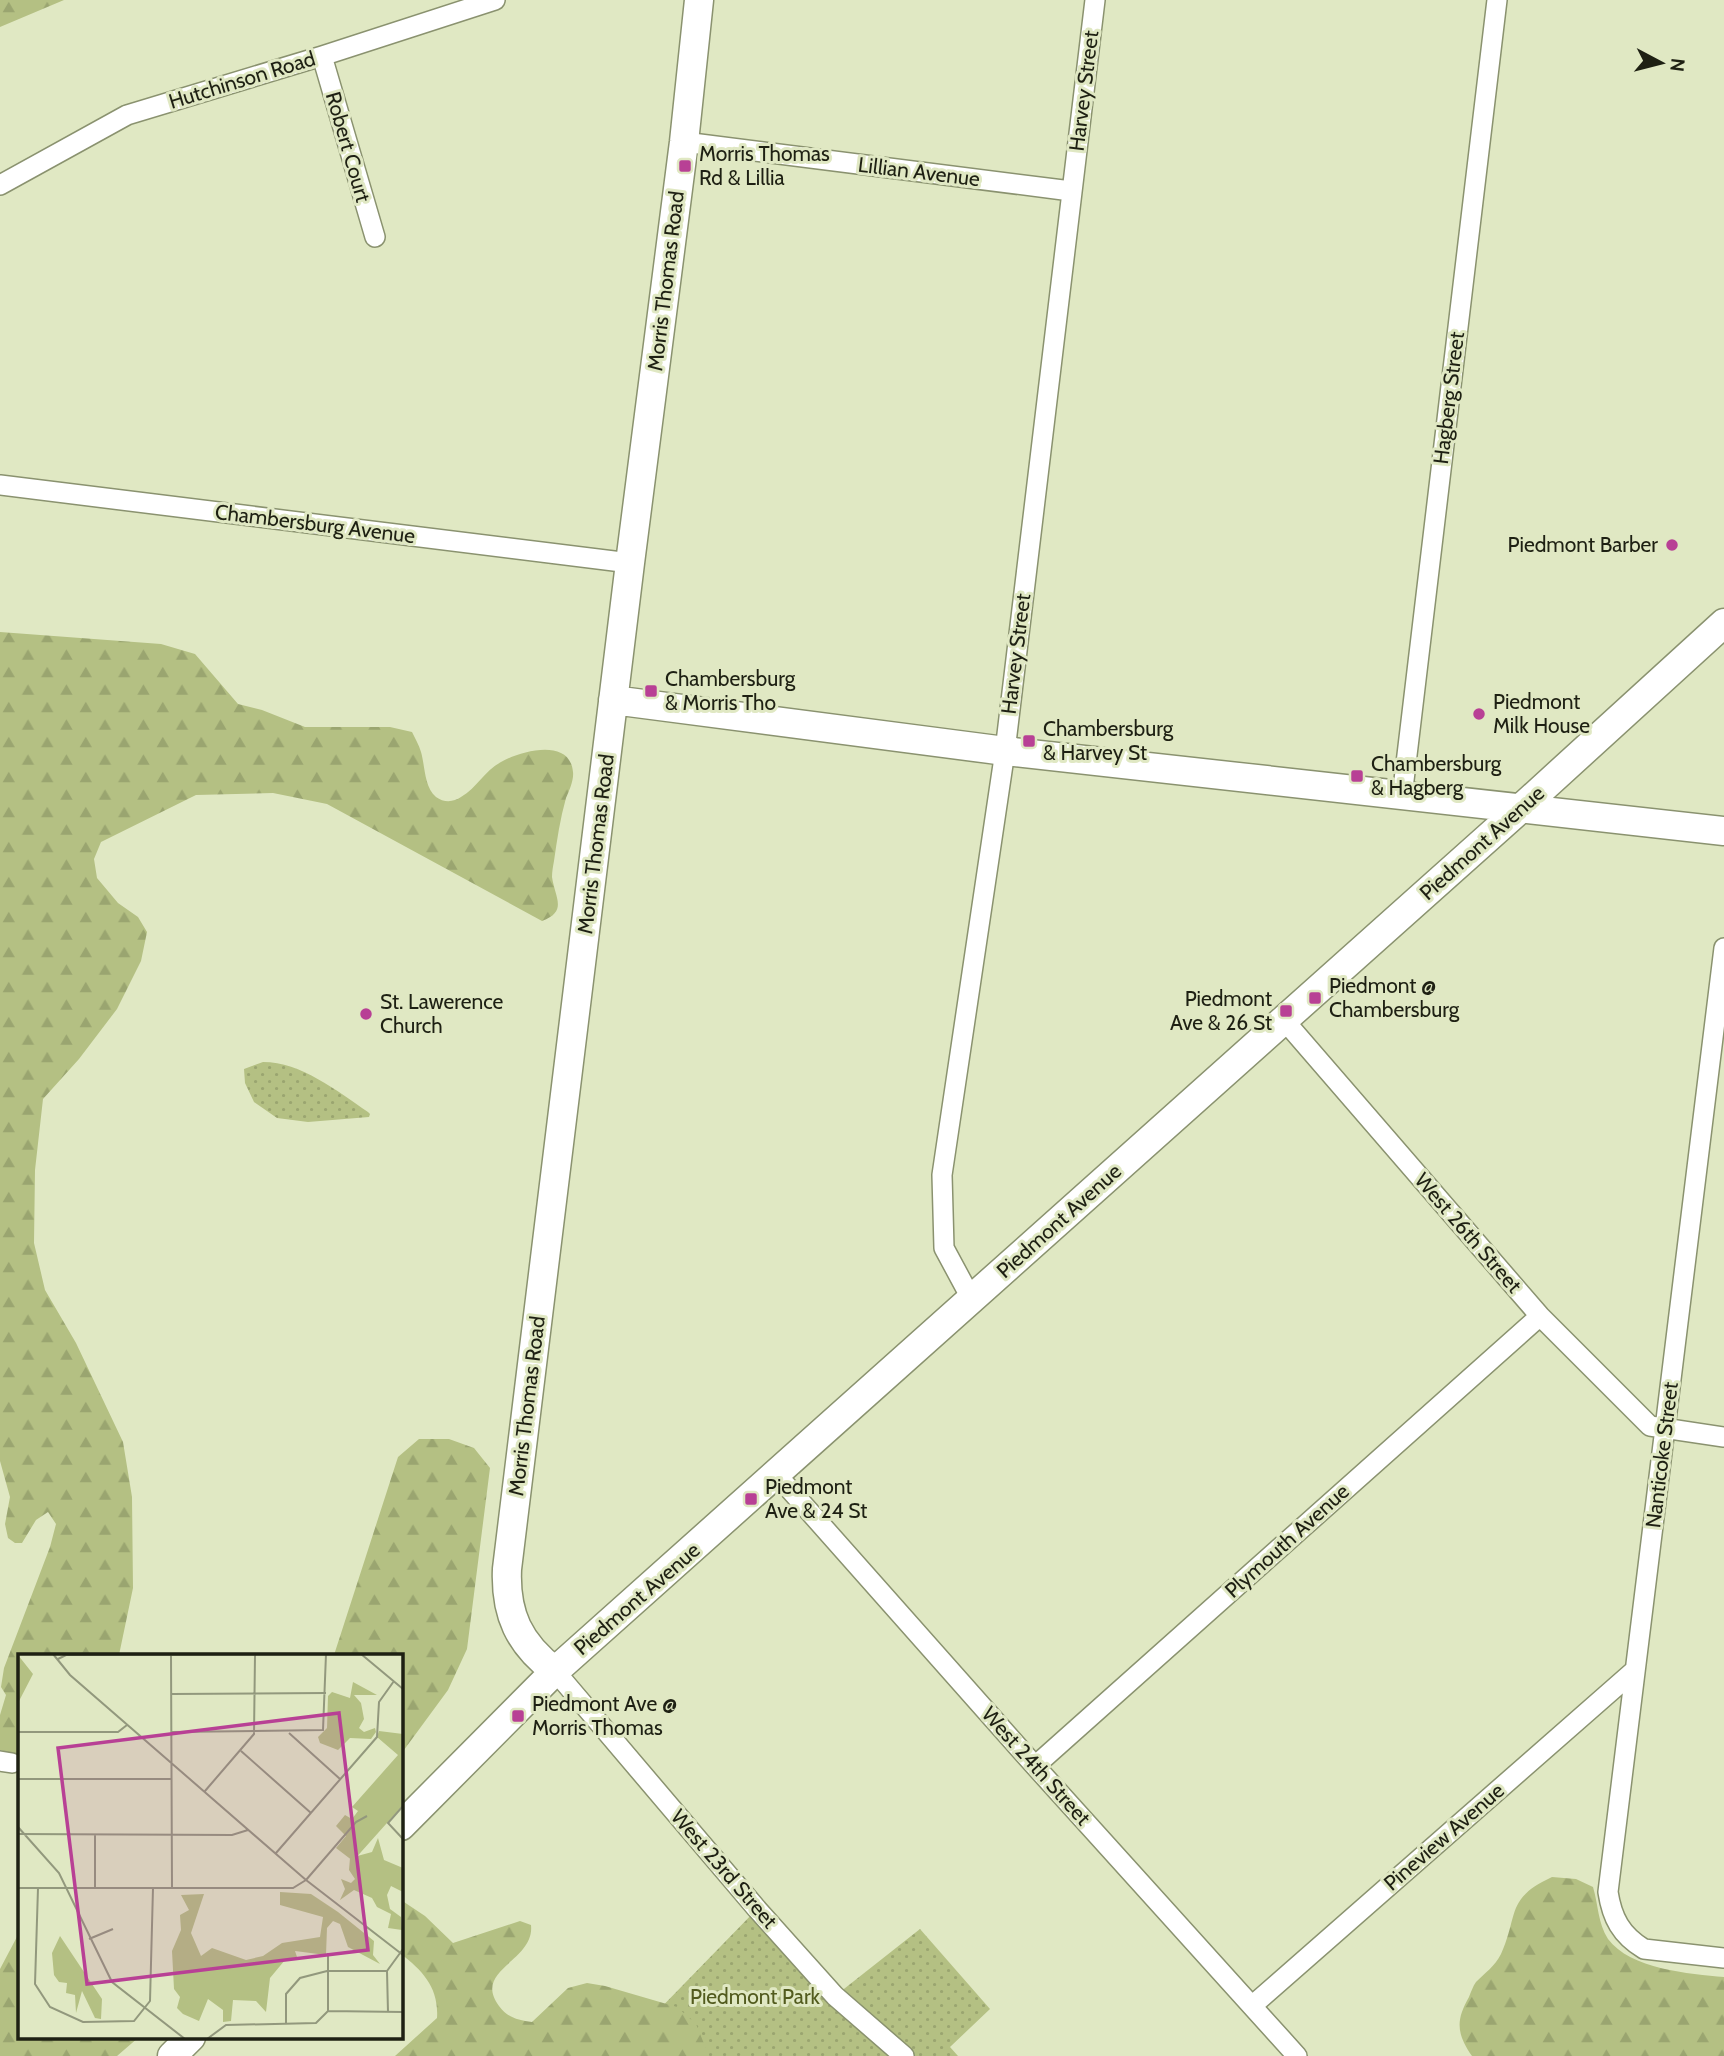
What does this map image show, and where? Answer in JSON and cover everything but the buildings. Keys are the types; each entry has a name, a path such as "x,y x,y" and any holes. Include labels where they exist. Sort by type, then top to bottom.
{"main road":[{"name":"Morris Thomas Road","path":"555,1671 531,1651 515,1623 508,1601 507,1569 684,142 699,0"},
{"name":"Piedmont Avenue","path":"402,1825 555,1671 1520,809 1724,623"},
{"path":"613,700 1005,751 1724,831"},
{"path":"172,2056 190,2038"}],"street":[{"name":"Hutchinson Road","path":"0,185 127,115 322,57 495,0"},
{"name":"Harvey Street","path":"972,1300 944,1248 942,1175 1005,751 1095,0"},
{"name":"Hagberg Street","path":"1402,797 1497,0"},
{"name":"Robert Court","path":"322,57 375,237"},
{"name":"Lillian Avenue","path":"684,142 1071,191"},
{"name":"Chambersburg Avenue","path":"0,485 630,564"},
{"name":"Nanticoke Street","path":"1724,948 1608,1892 1616,1923 1633,1942 1644,1949 1724,1958"},
{"name":"West 26th Street","path":"1284,1020 1540,1316 1650,1426 1665,1430"},
{"name":"Plymouth Avenue","path":"1035,1766 1540,1316"},
{"path":"1665,1430 1724,1437"},
{"name":"West 24th Street","path":"777,1475 1297,2056"},
{"name":"Pineview Avenue","path":"1253,2005 1635,1670"},
{"name":"West 23rd Street","path":"555,1671 757,1909 835,1996 904,2056"}],"green space":[{"path":"0,0 64,0 0,27"},
{"path":"0,632 161,644 195,654 238,704 262,710 305,727 390,727 412,732 421,752 429,788 442,800 458,799 495,766 509,758 543,750 563,754 570,761 573,775 562,814 552,871 558,903 555,913 542,921 327,804 273,793 196,795 101,842 94,859 97,878 118,903 138,917 147,932 141,961 117,1009 79,1059 43,1099 35,1170 34,1243 45,1290 76,1343 123,1442 132,1497 133,1588 119,1654 18,1654 18,1755 0,1750 0,1715 6,1695 1,1687 4,1668 50,1547 56,1524 48,1512 36,1520 22,1543 15,1543 8,1538 5,1524 10,1497 0,1461"},
{"path":"263,1062 277,1063 305,1072 368,1112 369,1117 308,1122 277,1118 254,1102 245,1083 244,1069"},
{"path":"419,1439 449,1439 474,1448 490,1468 467,1649 448,1690 402,1753 402,1654 334,1654 398,1457"},
{"path":"1552,1877 1576,1879 1593,1887 1600,1920 1608,1939 1631,1957 1661,1968 1724,1977 1724,2056 1472,2056 1463,2040 1460,2026 1465,2005 1476,1982 1501,1954 1520,1900 1537,1885"},
{"path":"402,1901 425,1916 453,1943 520,1921 531,1925 530,1938 493,1983 493,1993 499,2006 510,2016 532,2022 568,1988 587,1983 605,1986 677,2007 696,2024 709,2056 395,2056 437,2018 432,1989 416,1967 402,1955"},
{"name":"Piedmont Park","path":"757,1909 835,1996 920,1929 990,2009 950,2047 958,2056 678,2056 648,2021"},
{"path":"18,1935 18,2038 138,2038 117,2056 0,2056 0,1969"}],"place":[{"name":"Morris Thomas Rd & Lillia","path":"685,166"},
{"name":"Piedmont Barber","path":"1672,545"},
{"name":"Chambersburg & Morris Tho","path":"651,691"},
{"name":"Piedmont Milk House","path":"1479,714"},
{"name":"Chambersburg & Harvey St","path":"1029,741"},
{"name":"Chambersburg & Hagberg","path":"1357,776"},
{"name":"Piedmont @ Chambersburg","path":"1315,998"},
{"name":"Piedmont Ave & 26 St","path":"1286,1011"},
{"name":"St. Lawerence Church","path":"366,1014"},
{"name":"Piedmont Ave & 24 St","path":"751,1499"},
{"name":"Piedmont Ave @ Morris Thomas","path":"518,1716"}]}
